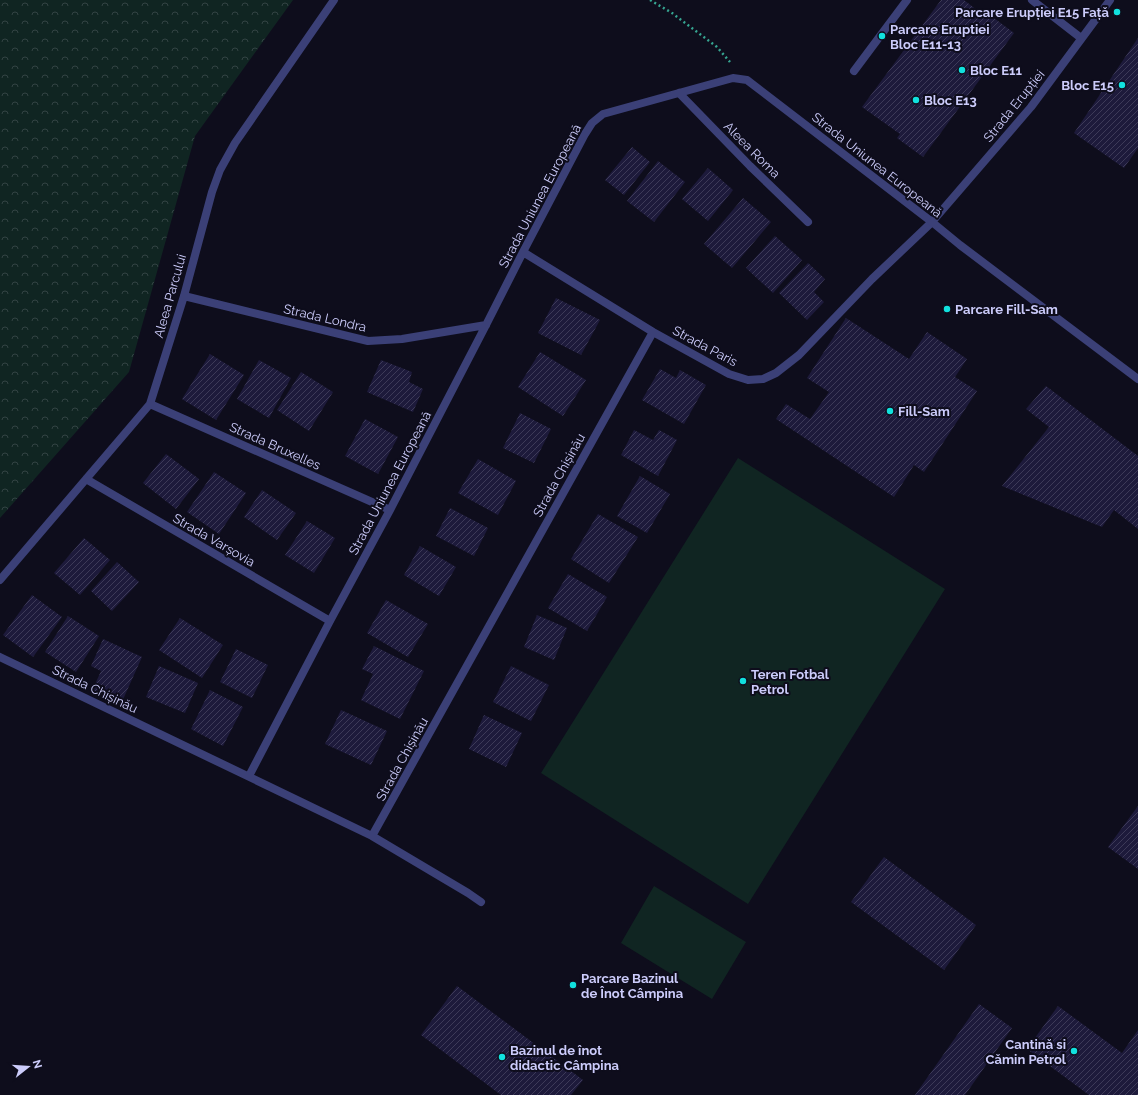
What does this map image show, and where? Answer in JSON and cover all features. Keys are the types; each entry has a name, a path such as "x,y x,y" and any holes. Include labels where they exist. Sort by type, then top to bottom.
{"street":[{"name":"Aleea Parcului","path":"0,580 150,404 184,296 212,192 220,170 235,144 334,0"},
{"path":"854,71 907,0"},
{"path":"1032,0 1081,38"},
{"name":"Strada Erupției","path":"932,222 1031,107 1110,0"},
{"name":"Strada Uniunea Europeană","path":"249,776 390,510 585,134 592,123 603,114 733,78 747,80 960,245 1138,379"},
{"name":"Aleea Roma","path":"679,93 750,166 808,222"},
{"name":"Strada Paris","path":"523,252 653,332 729,374 748,380 763,378 776,373 799,355 872,279 932,222"},
{"name":"Strada Londra","path":"184,296 368,340 402,339 486,325"},
{"name":"Strada Chișinău","path":"0,657 372,836 653,332"},
{"name":"Strada Bruxelles","path":"150,404 390,510"},
{"name":"Strada Varșovia","path":"86,479 330,621"},
{"path":"372,836 468,892 481,902"}],"path":[{"path":"650,0 672,13 717,47 747,80"}],"green space":[{"path":"0,0 293,0 195,136 129,372 0,518"},
{"name":"Teren Fotbal Petrol","path":"738,458 945,589 748,904 541,773"},
{"path":"654,886 746,942 712,999 621,943"}],"building":[{"path":"941,0 964,0 987,18 990,15 1014,33 923,157 897,138 900,134 862,107"},
{"name":"Bloc E15","path":"1138,38 1138,148 1124,168 1074,133"},
{"path":"632,147 650,162 624,195 605,180"},
{"path":"658,161 685,182 654,222 627,201"},
{"path":"708,168 733,190 708,221 682,199"},
{"path":"743,198 771,222 732,268 704,244"},
{"path":"775,236 802,260 773,293 746,268"},
{"path":"808,263 825,279 814,292 824,302 807,320 779,293"},
{"path":"556,298 600,320 581,355 538,333"},
{"name":"Fill-Sam","path":"846,318 909,359 927,332 967,359 955,377 977,391 924,472 914,465 894,497 776,419 786,404 810,419 829,392 807,378"},
{"path":"540,352 586,380 563,416 518,387"},
{"path":"210,354 244,375 216,420 182,399"},
{"path":"259,360 291,378 269,418 237,399"},
{"path":"381,360 412,372 409,382 423,389 413,412 367,392"},
{"path":"660,369 676,378 680,370 706,385 684,424 642,400"},
{"path":"301,372 333,392 309,431 277,410"},
{"path":"1046,386 1138,456 1138,529 1114,510 1102,527 1002,486 1049,427 1026,409"},
{"path":"520,413 551,429 534,463 503,448"},
{"path":"365,419 398,437 378,474 345,456"},
{"path":"634,430 653,440 659,430 677,440 658,476 621,455"},
{"path":"166,454 199,479 176,509 143,483"},
{"path":"478,459 516,481 498,515 458,493"},
{"path":"214,472 246,493 219,534 187,512"},
{"path":"640,476 670,494 647,533 617,516"},
{"path":"262,490 296,513 277,540 244,517"},
{"path":"450,508 488,528 474,556 436,536"},
{"path":"598,514 638,537 609,583 571,559"},
{"path":"307,521 335,538 314,573 285,555"},
{"path":"84,538 110,560 80,595 54,573"},
{"path":"420,546 456,567 439,596 404,575"},
{"path":"117,562 139,582 112,611 91,591"},
{"path":"568,574 607,597 587,631 548,608"},
{"path":"32,595 62,617 33,657 3,635"},
{"path":"386,600 428,624 408,657 367,633"},
{"path":"537,615 567,628 554,660 524,647"},
{"path":"68,616 99,636 76,672 45,652"},
{"path":"180,618 223,645 202,678 159,650"},
{"path":"103,639 142,657 121,704 92,691 101,671 91,666"},
{"path":"374,646 424,671 400,719 361,700 373,674 362,669"},
{"path":"236,649 268,665 252,698 220,682"},
{"path":"159,666 198,683 185,713 146,697"},
{"path":"511,666 549,685 531,721 493,702"},
{"path":"210,690 243,707 223,746 191,729"},
{"path":"341,710 387,731 371,765 325,744"},
{"path":"484,715 522,733 506,767 469,749"},
{"path":"1138,806 1138,869 1108,847"},
{"path":"884,857 976,925 944,970 851,902"},
{"name":"Bazinul de înot didactic Câmpina","path":"457,986 583,1080 571,1095 501,1095 421,1035"},
{"path":"979,1004 1012,1028 965,1095 915,1095"},
{"name":"Cantină si Cămin Petrol","path":"1058,1006 1122,1053 1138,1030 1138,1095 1089,1095 1027,1049"}],"place":[{"name":"Parcare Erupției E15 Față","path":"1117,12"},
{"name":"Parcare Eruptiei Bloc E11-13","path":"882,36"},
{"name":"Bloc E11","path":"962,70"},
{"name":"Bloc E15","path":"1122,85"},
{"name":"Bloc E13","path":"916,100"},
{"name":"Parcare Fill-Sam","path":"947,309"},
{"name":"Fill-Sam","path":"890,411"},
{"name":"Teren Fotbal Petrol","path":"743,681"},
{"name":"Parcare Bazinul de Înot Câmpina","path":"573,985"},
{"name":"Cantină si Cămin Petrol","path":"1074,1051"},
{"name":"Bazinul de înot didactic Câmpina","path":"502,1057"}]}
